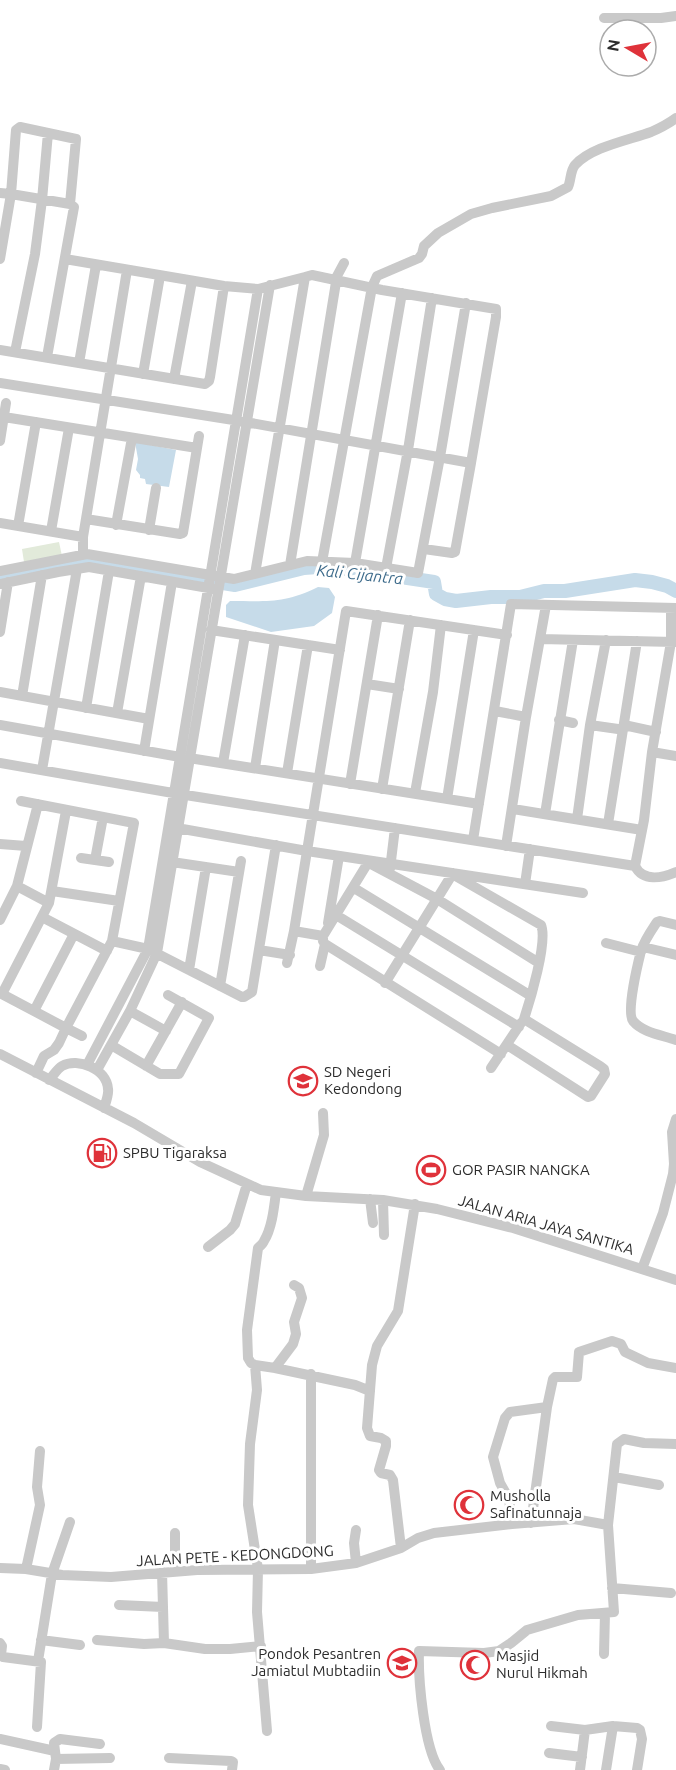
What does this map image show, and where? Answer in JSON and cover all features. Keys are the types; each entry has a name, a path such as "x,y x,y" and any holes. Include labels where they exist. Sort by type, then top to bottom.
{"street":[{"path":"658,18 676,16"},
{"path":"322,562 372,287 377,276 419,258 438,233 471,214 551,196 564,190 570,185 573,166 584,158 604,148 658,129 676,118"},
{"path":"0,259 5,193 15,130 20,127 77,140 70,204"},
{"path":"15,352 31,279 48,133"},
{"path":"5,193 70,204 74,207 47,357"},
{"path":"64,259 224,286 258,289 312,275 496,309 455,552 423,549"},
{"path":"290,565 336,280 344,263"},
{"path":"79,363 96,265"},
{"path":"83,554 83,537 127,270"},
{"path":"143,374 160,276"},
{"path":"255,574 305,276"},
{"path":"174,379 192,281"},
{"path":"241,422 270,285"},
{"path":"0,350 205,384 209,381 224,286"},
{"path":"92,1068 152,951 241,422 258,289"},
{"path":"355,563 402,293"},
{"path":"386,568 408,450 432,298"},
{"path":"0,632 4,583 90,567 172,582 214,582 307,561 355,563 418,573 466,303"},
{"path":"0,383 344,439 471,463"},
{"path":"0,441 6,403"},
{"path":"4,417 197,448"},
{"path":"18,526 36,422"},
{"path":"51,531 69,428"},
{"path":"87,519 149,530 183,533 200,436"},
{"path":"116,525 132,438"},
{"path":"149,530 156,488"},
{"path":"0,522 83,537"},
{"path":"0,571 83,554 96,554 214,582"},
{"path":"42,770 77,569"},
{"path":"86,708 109,571"},
{"path":"22,696 42,575"},
{"path":"117,713 141,576"},
{"path":"144,751 172,582"},
{"path":"184,757 211,630 214,582"},
{"path":"473,840 512,603 674,608 673,642 652,752 635,866 639,873 646,877 676,872"},
{"path":"506,846 546,605"},
{"path":"259,950 289,959 346,611 507,635"},
{"path":"350,783 378,615"},
{"path":"382,789 410,620"},
{"path":"415,794 433,692 441,625"},
{"path":"211,630 340,650"},
{"path":"447,799 474,630"},
{"path":"223,763 245,635"},
{"path":"540,639 673,642"},
{"path":"255,768 275,640"},
{"path":"545,814 573,640"},
{"path":"577,819 590,725 606,640"},
{"path":"608,824 621,727 637,641"},
{"path":"287,773 308,645"},
{"path":"367,684 399,689"},
{"path":"0,692 149,719"},
{"path":"495,711 526,717"},
{"path":"559,720 573,723"},
{"path":"0,725 144,751 479,804"},
{"path":"590,725 656,732"},
{"path":"652,752 676,756"},
{"path":"0,763 635,866"},
{"path":"92,1068 111,1045 130,1011 152,951 172,862 177,828 178,793"},
{"path":"21,801 139,824 118,901 110,946 54,1050 44,1056 36,1073"},
{"path":"0,920 17,886 38,804"},
{"path":"513,809 642,830"},
{"path":"66,811 49,903 1,994 82,1036"},
{"path":"95,860 103,817"},
{"path":"177,828 369,861 391,869 539,963"},
{"path":"391,869 395,828"},
{"path":"0,844 26,846"},
{"path":"42,917 74,934 110,946 152,951 242,997 251,993 276,845"},
{"path":"525,884 530,849"},
{"path":"320,966 339,856"},
{"path":"81,858 109,862"},
{"path":"220,986 241,861"},
{"path":"325,936 369,861"},
{"path":"172,862 239,872"},
{"path":"189,970 206,867"},
{"path":"391,869 453,874 582,893"},
{"path":"385,983 453,874"},
{"path":"453,874 541,925 543,932 539,963 531,996 521,1023 491,1068"},
{"path":"17,886 49,903"},
{"path":"354,888 531,996"},
{"path":"52,891 118,901"},
{"path":"294,932 325,936 385,983 586,1096 591,1096 605,1074 604,1070 402,956 336,915"},
{"path":"676,925 657,922 642,949 634,983 631,1018 647,1031 676,1040"},
{"path":"34,1011 74,934"},
{"path":"606,943 676,955"},
{"path":"111,1045 163,1075 177,1075 209,1019 168,995"},
{"path":"146,1066 182,1002"},
{"path":"130,1011 166,1031"},
{"name":"JALAN ARIA JAYA SANTIKA","path":"0,1054 104,1108 200,1162 261,1190 306,1196 415,1204 513,1228 676,1280"},
{"path":"49,1080 64,1065 75,1062 92,1068 105,1079 109,1090 104,1108"},
{"path":"306,1196 324,1135 322,1113"},
{"path":"642,1269 663,1213 673,1174 675,1164 672,1132 676,1119"},
{"path":"208,1247 235,1224 247,1184"},
{"path":"276,1192 268,1232 264,1242 258,1248 248,1315 248,1358 255,1365 311,1374 370,1391"},
{"path":"370,1199 373,1223"},
{"path":"383,1200 384,1235"},
{"path":"401,1548 393,1480 390,1475 381,1473 379,1470 386,1441 370,1436 368,1431 370,1380 375,1350 398,1311 415,1204"},
{"path":"275,1368 291,1347 296,1334 294,1322 302,1298 299,1288 294,1285"},
{"path":"531,1523 553,1379 555,1377 577,1377 579,1353 612,1341 621,1344 625,1352 648,1363 676,1368"},
{"path":"255,1365 257,1390 249,1444 248,1499 258,1569 257,1612 267,1731"},
{"path":"311,1374 311,1569"},
{"path":"512,1524 509,1499 500,1483 493,1456 499,1435 505,1418 510,1412 547,1407"},
{"path":"440,1770 433,1758 426,1728 418,1677 419,1651 481,1654 498,1650 527,1630 578,1615 614,1612 608,1525 617,1444 622,1439 644,1443 676,1444"},
{"path":"26,1569 40,1505 37,1487 39,1451"},
{"path":"614,1477 659,1485"},
{"name":"JALAN PETE - KEDONGDONG","path":"0,1568 111,1577 175,1571 311,1569 356,1563 401,1548 426,1535 574,1519 608,1525"},
{"path":"38,1661 52,1574 70,1522"},
{"path":"356,1530 354,1543 356,1563"},
{"path":"175,1533 175,1571"},
{"path":"162,1572 165,1643"},
{"path":"612,1588 671,1593"},
{"path":"119,1605 163,1607"},
{"path":"604,1613 604,1654"},
{"path":"41,1640 80,1645"},
{"path":"97,1640 165,1643 206,1649 261,1646"},
{"path":"0,1644 3,1657 41,1662 37,1727"},
{"path":"551,1726 585,1730 613,1726 637,1728 642,1738 637,1770"},
{"path":"606,1770 613,1726"},
{"path":"580,1770 585,1730"},
{"path":"0,1739 55,1760 110,1758"},
{"path":"55,1760 54,1743 60,1739 100,1744"},
{"path":"549,1753 582,1757"},
{"path":"169,1758 231,1761 232,1770"},
{"path":"0,1769 5,1770"}],"green space":[{"path":"59,542 62,556 24,562 22,549"}],"water":[{"path":"135,442 176,450 169,487 146,484 145,479 140,478 136,470 138,459"},
{"path":"318,587 329,588 335,597 332,613 314,626 271,632 226,617 226,605 230,601 285,599"}],"waterway":[{"name":"Kali Cijantra","path":"0,579 64,564 95,562 235,585 304,568 348,569 434,582 436,594 456,601 491,597 520,597 544,591 565,591 635,580 667,586 676,591"}],"place":[{"name":"SD Negeri Kedondong","path":"303,1081"},
{"name":"SPBU Tigaraksa","path":"102,1153"},
{"name":"GOR PASIR NANGKA","path":"431,1170"},
{"name":"Musholla Safinatunnaja","path":"469,1505"},
{"name":"Pondok Pesantren Jamiatul Mubtadiin","path":"402,1663"},
{"name":"Masjid Nurul Hikmah","path":"475,1665"}]}
